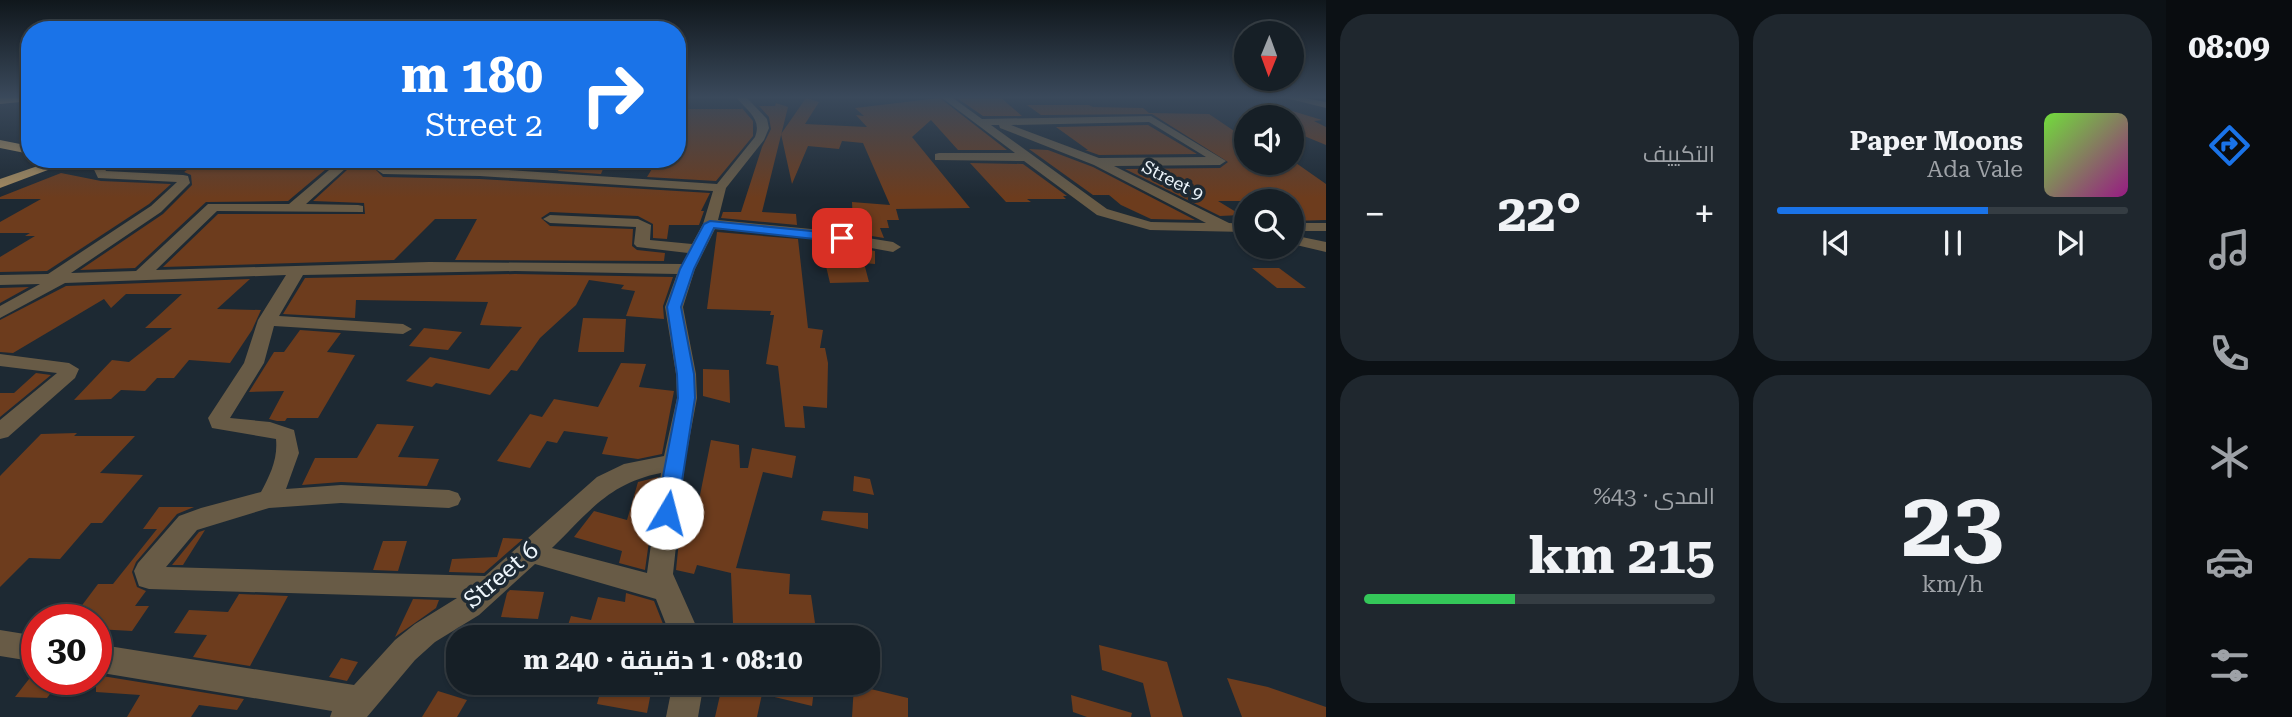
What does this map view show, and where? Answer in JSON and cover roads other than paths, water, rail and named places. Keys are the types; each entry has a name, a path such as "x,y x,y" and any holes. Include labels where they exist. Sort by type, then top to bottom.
{"main road":[{"path":"0,138 21,147"},
{"path":"0,145 21,149"},
{"path":"15,170 21,161"},
{"path":"0,175 21,168"},
{"path":"0,184 45,168"}],"street":[{"path":"680,625 665,590 659,565 687,386 674,307 687,269 710,224 720,188 763,131"},
{"path":"995,131 1092,206 1116,218 1150,226 1234,229"},
{"name":"Street 9","path":"1022,131 1098,162 1228,228"},
{"path":"1098,162 1220,161 1171,131"},
{"path":"939,157 1030,157"},
{"path":"0,313 124,233 184,183 183,179 175,178 102,175 98,168"},
{"path":"294,207 340,168"},
{"path":"383,170 480,172 720,188"},
{"path":"141,275 213,207 358,209"},
{"path":"550,219 638,223 646,229 642,244 697,249"},
{"path":"710,224 811,233 892,247"},
{"path":"1304,227 1326,227"},
{"path":"1304,242 1326,247"},
{"path":"0,280 298,269 460,268 544,264 687,269"},
{"path":"269,499 286,464 289,447 286,435 276,430 229,427 220,423 219,418 254,363 267,320 298,269"},
{"path":"267,320 403,329"},
{"path":"0,378 9,361 69,369 68,374 0,432"},
{"name":"Street 6","path":"353,709 405,650 425,632 469,606 491,588 613,478 632,470 674,462"},
{"path":"449,499 341,494 269,499 188,523 147,571 149,578 491,588"},
{"path":"530,552 665,590"},
{"path":"0,643 21,646"},
{"path":"112,662 353,709"},
{"path":"682,717 686,695"}]}
